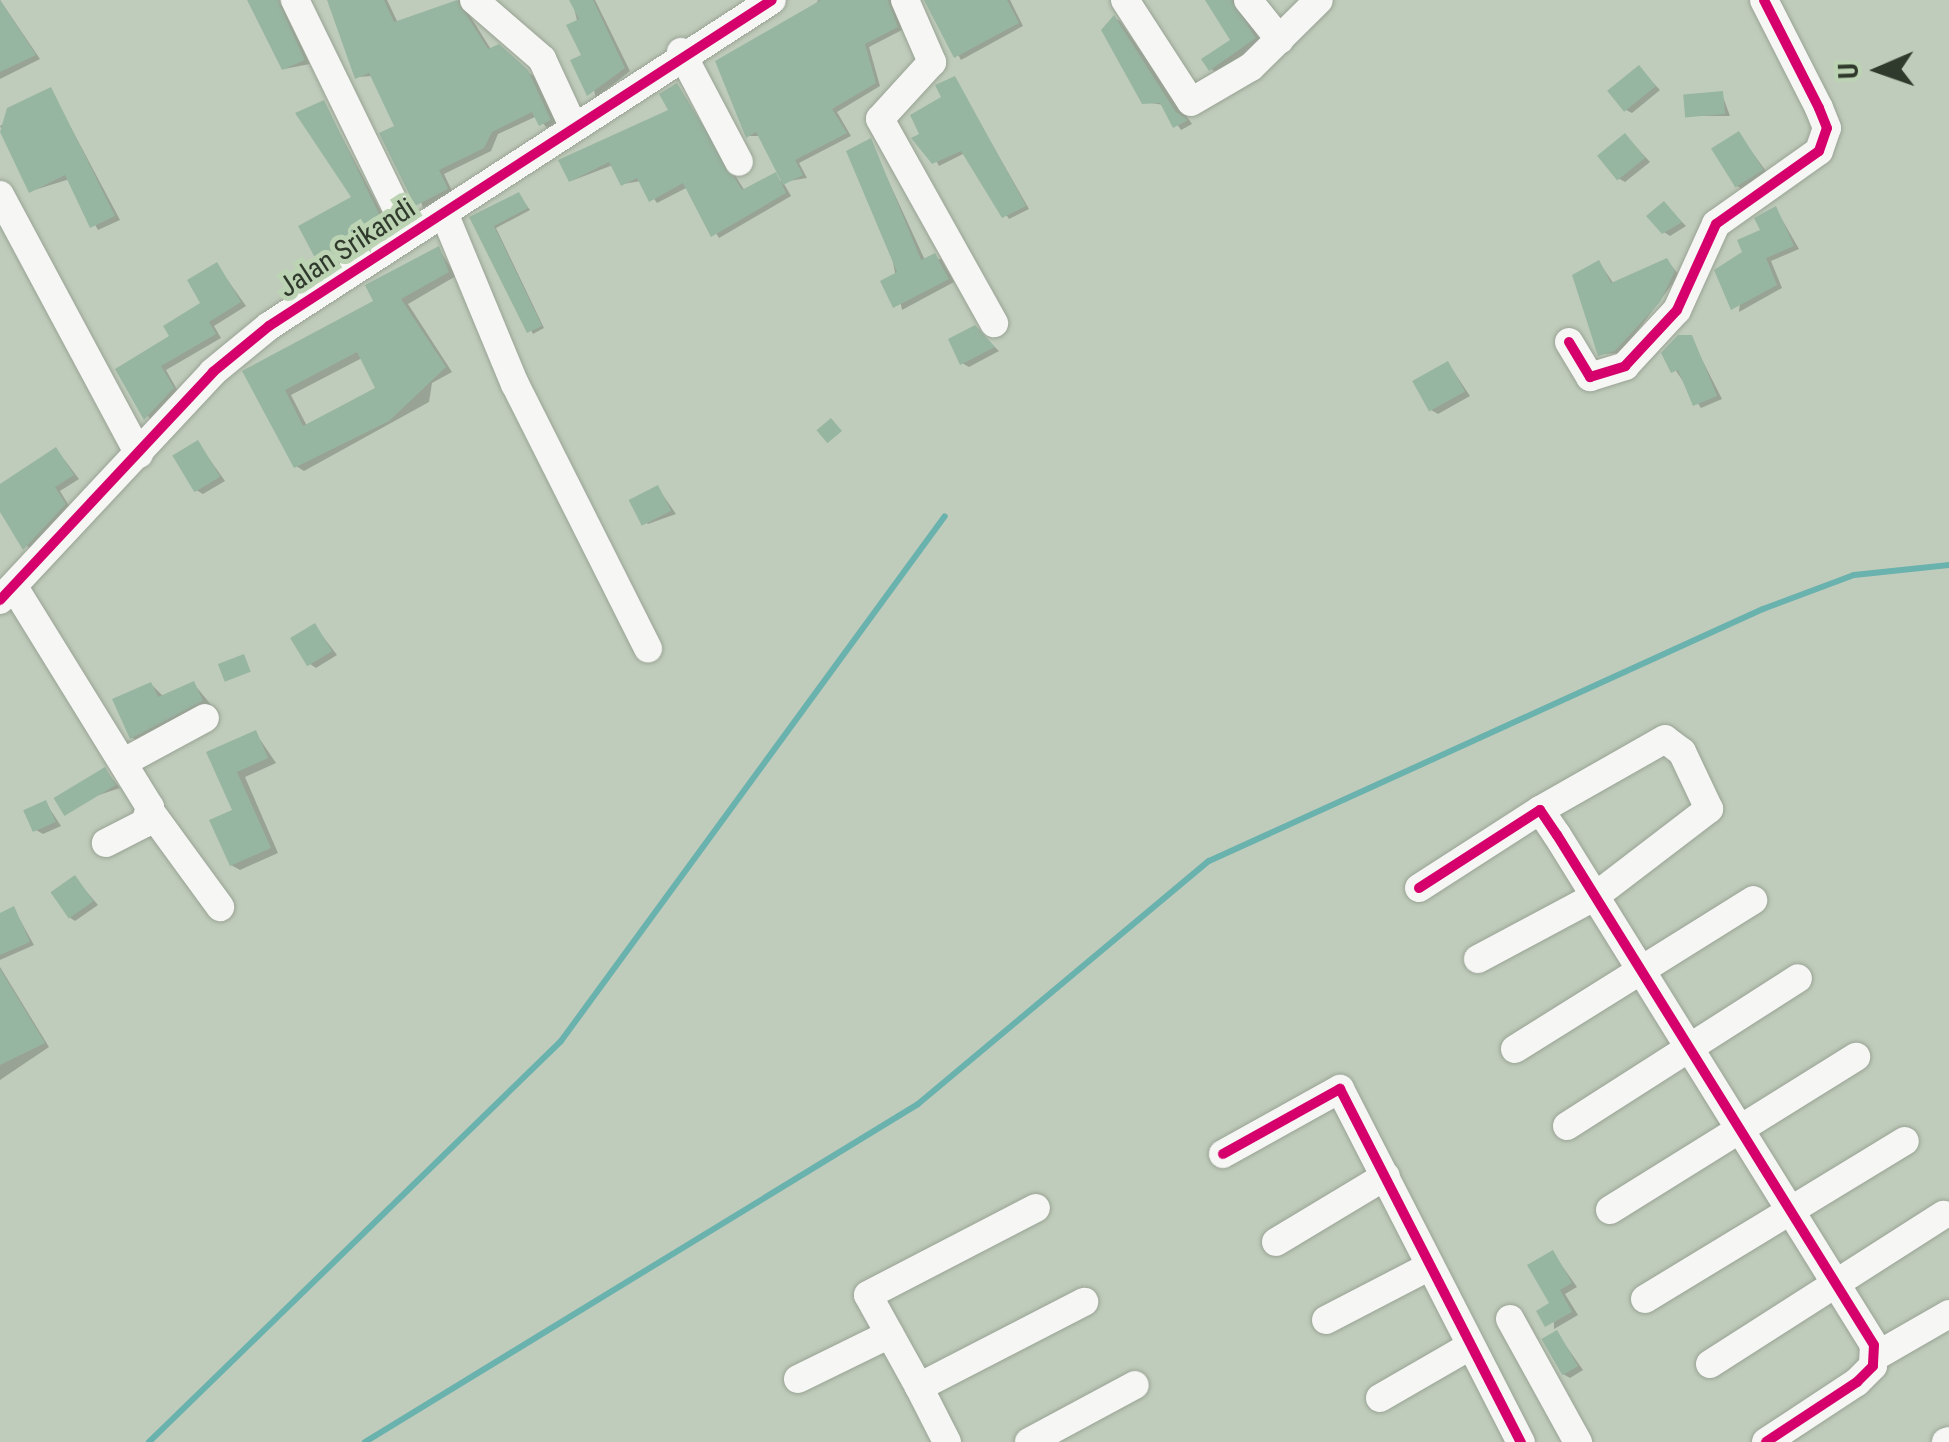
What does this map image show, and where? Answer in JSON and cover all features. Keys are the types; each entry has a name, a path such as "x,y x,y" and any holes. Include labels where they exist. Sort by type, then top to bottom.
{"street":[{"path":"295,0 410,234"},
{"path":"474,0 542,60 574,128"},
{"path":"905,0 932,62 880,119 994,323"},
{"path":"1125,0 1191,102 1280,40 1319,0"},
{"path":"1248,0 1280,40"},
{"path":"1569,342 1590,377 1625,366 1678,310 1716,224 1819,152 1827,128 1820,108 1764,0"},
{"name":"Jalan Srikandi","path":"7,594 139,454 269,326 574,128 754,4"},
{"path":"681,52 739,162"},
{"path":"2,206 139,454"},
{"path":"444,213 512,377 648,648"},
{"path":"7,594 124,762 153,815 220,907"},
{"path":"124,762 205,718"},
{"path":"1419,888 1651,742 1672,740 1682,752 1708,815 1594,898 1478,959"},
{"path":"1540,810 1687,1056 1876,1356"},
{"path":"106,843 153,815"},
{"path":"1516,1049 1753,900"},
{"path":"1568,1126 1687,1056 1798,978"},
{"path":"1610,1210 1856,1057"},
{"path":"1222,1154 1340,1090 1521,1442"},
{"path":"1645,1298 1905,1140"},
{"path":"1276,1242 1386,1176"},
{"path":"947,1442 868,1294 1036,1208"},
{"path":"1710,1364 1943,1216"},
{"path":"1326,1320 1430,1266"},
{"path":"919,1387 1084,1302"},
{"path":"1766,1442 1858,1382 1876,1356 1949,1314"},
{"path":"1510,1320 1578,1442"},
{"path":"798,1379 890,1334"},
{"path":"1380,1398 1470,1346"},
{"path":"1029,1442 1134,1384"}],"building":[{"path":"0,0 36,55 0,72"},
{"path":"247,0 278,0 305,60 282,70"},
{"path":"327,0 384,0 394,22 457,0 488,49 499,44 528,70 551,120 539,126 532,112 492,132 484,148 439,170 448,189 415,206 379,133 394,126 369,73 355,79"},
{"path":"569,0 593,0 625,68 587,96 570,60 581,55 566,25 579,19"},
{"path":"821,0 888,0 898,27 865,44 876,83 832,109 847,133 795,160 803,175 783,185 756,132 746,138 715,61"},
{"path":"924,0 1007,0 1019,23 954,58"},
{"path":"1205,0 1231,0 1256,38 1209,71 1201,59 1230,40"},
{"path":"1114,15 1176,112 1188,120 1173,128 1160,103 1142,104 1101,30"},
{"path":"1639,65 1656,86 1624,112 1607,91"},
{"path":"955,76 1026,206 1002,218 961,151 932,164 911,138 919,134 910,115 941,97 935,85"},
{"path":"677,83 742,190 776,172 786,193 711,237 683,183 649,202 637,178 621,186 609,162 569,182 558,160 668,110 659,94"},
{"path":"51,87 115,216 90,228 65,175 29,193 0,132 7,108"},
{"path":"1723,91 1725,114 1685,117 1683,94"},
{"path":"324,100 385,226 322,271 298,226 351,197 295,113"},
{"path":"1739,131 1763,170 1735,187 1711,148"},
{"path":"1625,133 1645,158 1617,181 1597,156"},
{"path":"871,138 921,260 935,253 949,279 893,308 880,281 897,272 846,151"},
{"path":"519,192 528,208 494,226 542,326 527,333 469,217"},
{"path":"1664,201 1682,222 1662,234 1646,216"},
{"path":"1776,206 1794,246 1766,258 1777,285 1731,310 1714,270 1742,252 1737,240 1760,230 1754,218"},
{"path":"439,246 449,272 401,299 446,367 389,421 294,468 242,371 373,301 365,285","holes":["357,352 375,388 303,426 285,390"]},
{"path":"1667,258 1675,271 1660,302 1615,351 1598,356 1572,275 1599,260 1611,283"},
{"path":"217,262 241,302 209,322 216,334 161,366 174,388 144,420 115,369 169,336 163,326 200,303 187,280"},
{"path":"975,325 995,347 960,365 948,339"},
{"path":"1678,335 1692,335 1717,396 1693,406 1678,370 1671,373 1661,353"},
{"path":"1448,361 1465,392 1429,411 1412,381"},
{"path":"831,418 842,431 827,443 816,430"},
{"path":"198,440 220,477 194,492 172,455"},
{"path":"56,447 74,475 55,487 66,504 23,550 0,512 0,484"},
{"path":"658,485 671,511 642,526 629,500"},
{"path":"315,623 332,651 307,666 290,638"},
{"path":"244,654 251,672 225,682 218,664"},
{"path":"194,681 203,701 130,739 112,699 151,682 158,697"},
{"path":"256,730 268,758 237,772 271,848 230,866 209,820 232,810 206,752"},
{"path":"105,767 116,785 64,816 54,798"},
{"path":"46,800 56,822 33,832 23,810"},
{"path":"75,875 93,901 69,918 50,892"},
{"path":"14,906 30,942 0,955 0,913"},
{"path":"0,969 45,1043 0,1065"},
{"path":"1553,1250 1572,1283 1560,1290 1572,1312 1545,1327 1536,1311 1549,1303 1527,1265"},
{"path":"1557,1330 1578,1366 1562,1375 1541,1339"}],"waterway":[{"path":"149,1442 561,1041 945,516"},
{"path":"365,1442 918,1104 1209,861 1763,609 1854,575 1949,565"}],"cycle path":[{"path":"0,600 213,372 269,326 772,0"},
{"path":"1569,342 1590,377 1625,366 1677,310 1716,224 1819,151 1827,128 1764,0"},
{"path":"1419,888 1540,810 1557,835 1874,1345 1873,1366 1857,1382 1766,1442"},
{"path":"1223,1154 1340,1089 1521,1442"}]}
